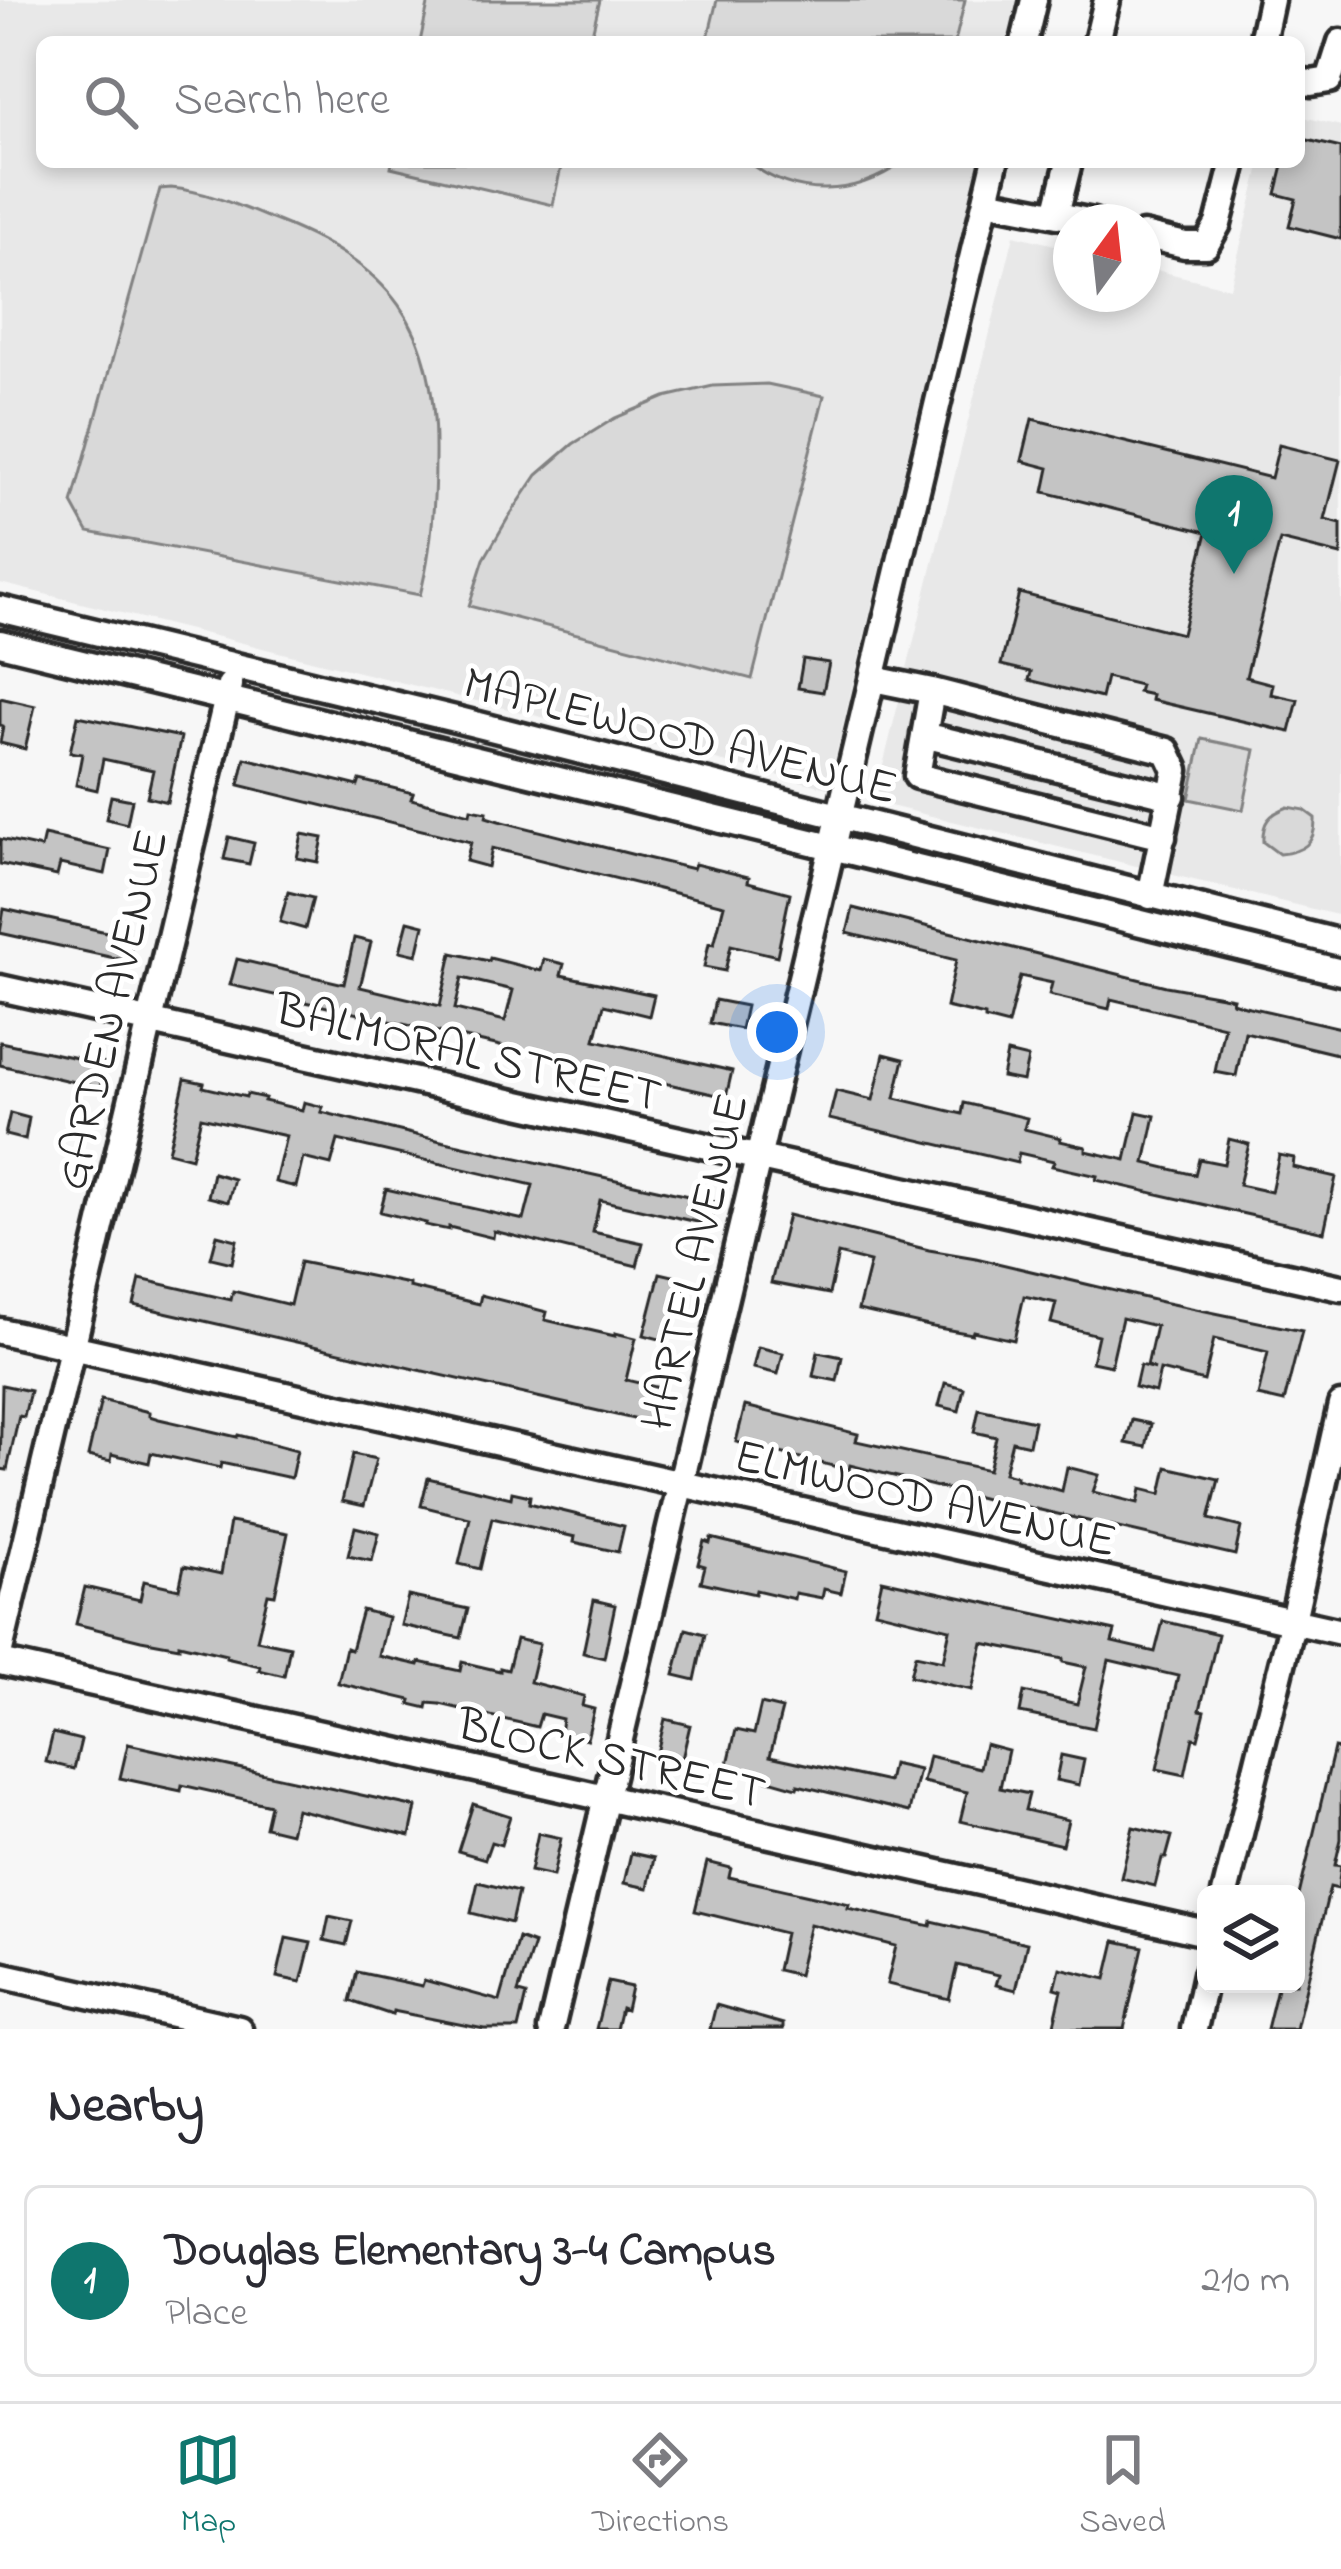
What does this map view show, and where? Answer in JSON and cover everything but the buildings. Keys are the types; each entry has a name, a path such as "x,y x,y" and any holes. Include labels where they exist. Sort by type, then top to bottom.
{"street":[{"path":"1025,36 1034,0"},
{"path":"1099,36 1108,0"},
{"path":"1263,36 1270,0"},
{"path":"1305,82 1329,80 1341,42"},
{"name":"HARTEL AVENUE","path":"551,2029 994,168"},
{"path":"1058,204 1068,168"},
{"path":"1161,239 1206,245 1218,224 1232,168"},
{"path":"986,201 1053,213"},
{"name":"MAPLEWOOD AVENUE","path":"0,609 1341,943"},
{"path":"87,665 95,632"},
{"name":"MAPLEWOOD AVENUE","path":"0,643 1341,972"},
{"name":"GARDEN AVENUE","path":"0,1652 233,667"},
{"path":"873,679 1167,751 1176,770 1150,896"},
{"path":"932,691 917,776 1163,837"},
{"path":"447,753 455,719"},
{"path":"924,735 1172,796"},
{"path":"637,799 644,768"},
{"name":"BALMORAL STREET","path":"0,988 1341,1288"},
{"name":"ELMWOOD AVENUE","path":"0,1331 1341,1632"},
{"path":"1227,1885 1341,1405"},
{"name":"BLOCK STREET","path":"0,1662 1197,1931"},
{"path":"0,1975 239,2029"},
{"path":"1194,2029 1202,1993"}],"shaded area":[{"path":"0,0 1017,0 1008,36 36,36 36,168 977,168 828,788 0,583"},
{"path":"429,0 600,0 591,36 421,36"},
{"path":"717,0 965,0 956,36 708,36"},
{"path":"1305,117 1341,126 1341,916 874,802 1014,235 1053,245 1053,312 1161,312 1161,271 1230,288 1260,168 1305,168"},
{"path":"395,168 561,168 553,205"},
{"path":"757,168 894,168 865,182 825,189 786,183"},
{"path":"160,189 220,199 310,235 376,279 399,305 416,335 433,411 433,510 420,595 88,532 72,503"},
{"path":"767,384 824,396 752,679 469,606 484,559 508,518 537,475 573,444 615,418 665,397 713,386"},
{"path":"1202,739 1255,750 1243,810 1189,799"},
{"path":"1288,807 1315,818 1315,827 1306,845 1279,854 1263,842 1264,829 1271,816"}],"place":[{"name":"Douglas Elementary 3-4 Campus","path":"1234,574"}]}
